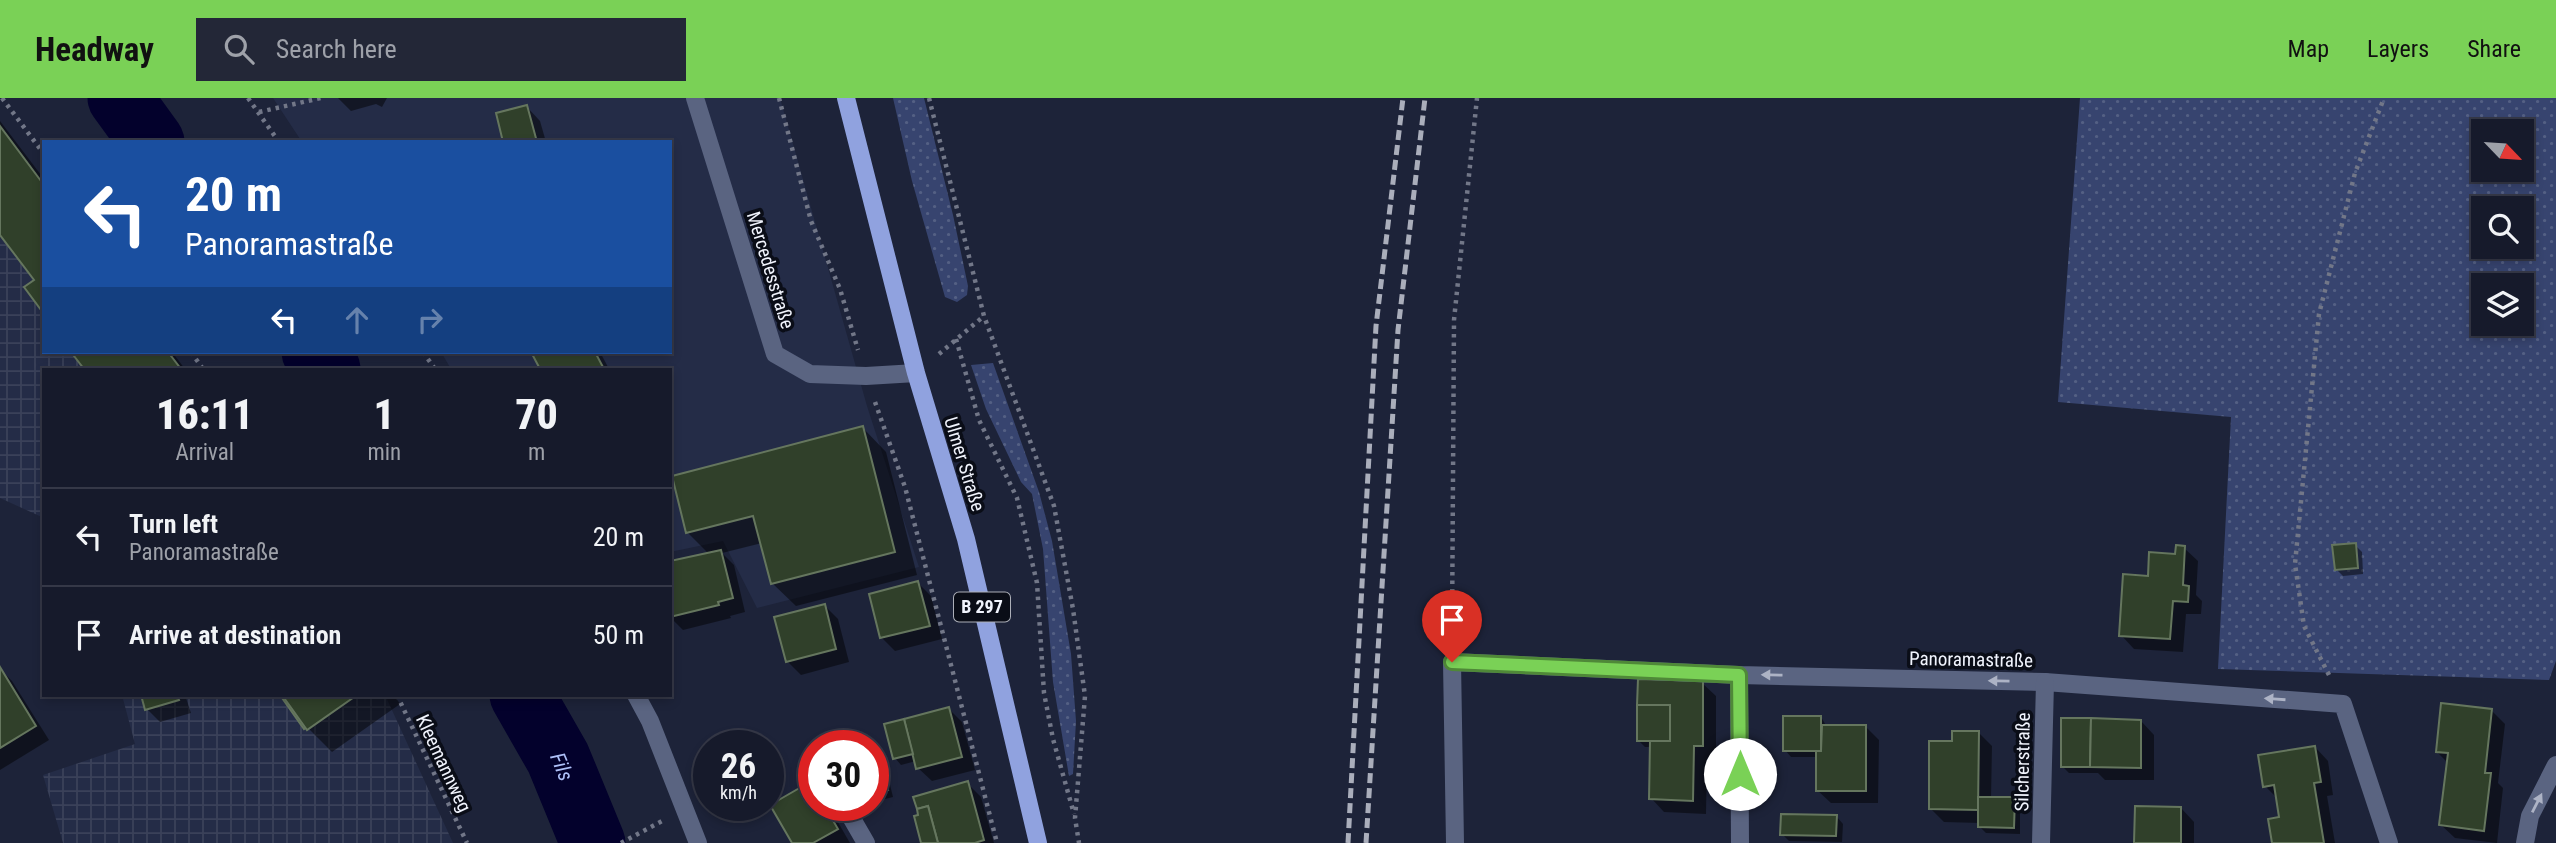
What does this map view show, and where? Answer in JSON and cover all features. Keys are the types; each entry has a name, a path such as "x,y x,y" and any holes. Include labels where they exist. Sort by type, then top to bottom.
{"main road":[{"name":"Ulmer Straße","path":"846,98 916,373 966,538 1038,843"}],"street":[{"name":"Mercedesstraße","path":"695,98 775,354 790,365 810,374 866,376 916,373"},
{"name":"Panoramastraße","path":"1452,662 1739,675 2045,682 2343,704"},
{"path":"1452,662 1455,843"},
{"path":"1739,675 1740,843"},
{"name":"Silcherstraße","path":"2041,843 2045,682"},
{"path":"637,697 650,721 698,843"},
{"path":"2343,704 2389,843"},
{"path":"2525,843 2530,816 2556,765"},
{"path":"853,821 866,843"}],"path":[{"path":"2,98 42,151"},
{"path":"248,98 278,140"},
{"path":"259,112 321,98"},
{"path":"779,98 811,220 840,289 866,376 905,487 997,843"},
{"path":"929,98 984,316 1054,506 1085,696 1075,818"},
{"path":"1452,662 1454,320 1477,98"},
{"path":"2343,704 2304,626 2295,564 2319,314 2355,173 2384,98"},
{"path":"916,373 984,316"},
{"path":"956,339 979,420 1017,498 1037,583 1044,693 1079,843"},
{"name":"Kleemannweg","path":"398,697 467,843"},
{"path":"621,843 651,827"}],"shaded area":[{"path":"273,98 780,98 867,406 919,567 757,608 723,541 672,552 672,368 450,368 442,354 672,354 672,140 301,140"},
{"path":"893,98 924,98 968,286 967,295 957,302 945,297 912,181"},
{"path":"2080,98 2556,98 2556,661 2549,680 2218,669 2231,417 2058,402"},
{"path":"0,126 42,182 42,354 170,354 180,368 42,368 42,517 0,498"},
{"path":"993,363 1039,492 1052,541 1071,654 1076,721 1073,774 1069,776 1053,682 1043,549 1032,494 1021,482 986,409 971,365"},
{"path":"123,697 386,697 453,843 63,843 43,775 135,744"}],"building":[{"path":"527,105 536,140 503,140 496,113"},
{"path":"0,126 42,182 42,311 24,287 34,280 0,235"},
{"path":"73,354 170,354 180,368 83,368"},
{"path":"532,354 596,354 603,368 539,368"},
{"path":"863,426 895,552 771,584 753,516 686,533 672,476"},
{"path":"2356,543 2358,568 2335,570 2332,545"},
{"path":"2176,545 2185,546 2183,585 2189,586 2188,602 2173,601 2170,639 2119,636 2123,574 2148,576 2149,552 2175,554"},
{"path":"721,550 733,598 718,602 719,605 672,617 672,561"},
{"path":"918,581 930,626 880,638 869,594"},
{"path":"825,604 836,649 786,662 774,617"},
{"path":"0,667 36,726 0,748"},
{"path":"1638,679 1703,681 1703,746 1694,746 1693,801 1649,799 1650,741 1670,741 1670,705 1637,705"},
{"path":"142,697 178,697 179,700 145,710"},
{"path":"281,697 347,697 304,729"},
{"path":"283,697 354,697 307,730"},
{"path":"2441,703 2492,709 2485,773 2491,773 2484,831 2439,825 2448,753 2436,752"},
{"path":"1637,705 1670,705 1670,741 1637,741"},
{"path":"949,707 962,757 916,769 904,719"},
{"path":"1783,716 1821,716 1821,751 1783,751"},
{"path":"2061,718 2091,718 2090,767 2061,767"},
{"path":"2091,718 2141,720 2141,768 2090,767"},
{"path":"904,719 913,754 893,759 889,730 886,730 884,724"},
{"path":"1822,725 1866,725 1866,791 1816,791 1816,751 1821,751"},
{"path":"1952,731 1979,731 1978,810 1929,809 1929,741 1952,741"},
{"path":"2315,746 2321,782 2314,783 2324,843 2272,843 2268,819 2279,817 2274,785 2263,787 2258,755"},
{"path":"968,781 984,840 975,843 938,843 928,806 917,809 913,797"},
{"path":"798,789 798,821 833,821 838,829 813,843 792,843 779,821 784,821 784,797"},
{"path":"1978,797 2015,797 2014,828 1978,827"},
{"path":"928,806 938,843 921,843 914,816 918,815 917,809"},
{"path":"2135,806 2181,807 2181,843 2134,843"},
{"path":"1781,814 1837,815 1836,836 1780,835"}],"waterway":[{"name":"Fils","path":"120,98 151,140"},
{"name":"Fils","path":"316,354 327,368"},
{"name":"Fils","path":"523,697 558,758 593,843"}],"railway":[{"path":"1348,843 1376,326 1403,98"},
{"path":"1366,843 1398,330 1425,98"}],"route":[{"path":"1452,662 1739,675 1740,774"}]}
